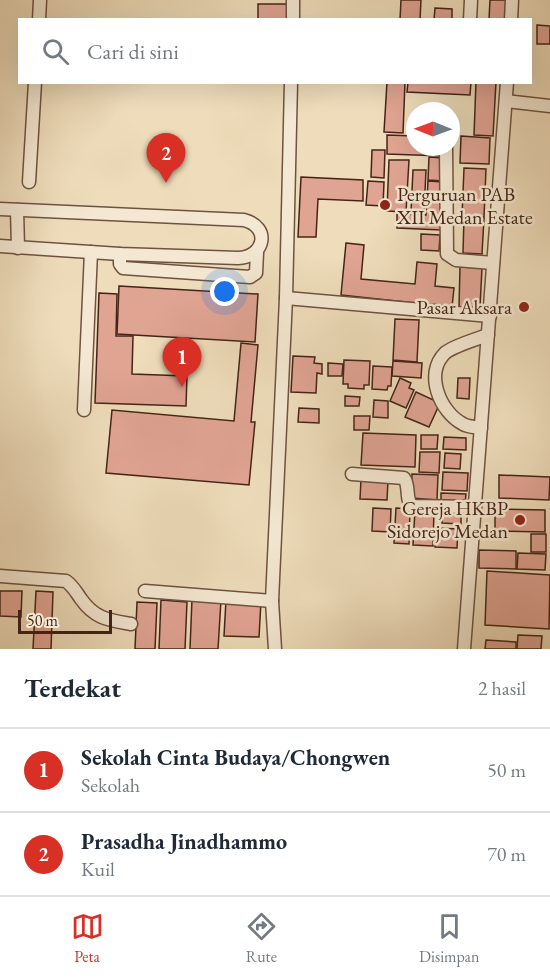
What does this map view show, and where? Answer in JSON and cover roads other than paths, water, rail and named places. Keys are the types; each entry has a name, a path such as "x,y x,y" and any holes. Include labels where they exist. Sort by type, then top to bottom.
{"street":[{"path":"39,18 40,0"},
{"path":"292,18 293,0"},
{"path":"470,18 471,0"},
{"path":"511,18 512,0"},
{"path":"29,183 35,84"},
{"path":"275,649 272,602 286,298 291,84"},
{"path":"464,649 507,84"},
{"path":"506,101 550,106"},
{"path":"446,156 447,254 456,261 494,263"},
{"path":"0,209 244,220 252,222 260,231 261,245 257,253 256,273 250,277 123,268 120,264 120,254"},
{"path":"17,210 18,248"},
{"path":"0,246 120,254 238,258 248,258 257,253"},
{"path":"84,410 91,252"},
{"path":"286,298 490,316"},
{"path":"481,428 464,425 451,416 435,385 436,372 446,352 488,335"},
{"path":"352,474 404,478 407,482 409,503 412,506 475,507"},
{"path":"0,576 66,581 73,586 82,601 95,615 131,624"},
{"path":"145,591 272,602"}],"place":[{"name":"Prasadha Jinadhammo","path":"166,183"},
{"name":"Perguruan PAB XII Medan Estate","path":"385,205"},
{"name":"Pasar Aksara","path":"524,307"},
{"name":"Sekolah Cinta Budaya/Chongwen","path":"182,387"},
{"name":"Gereja HKBP Sidorejo Medan","path":"520,520"}]}
